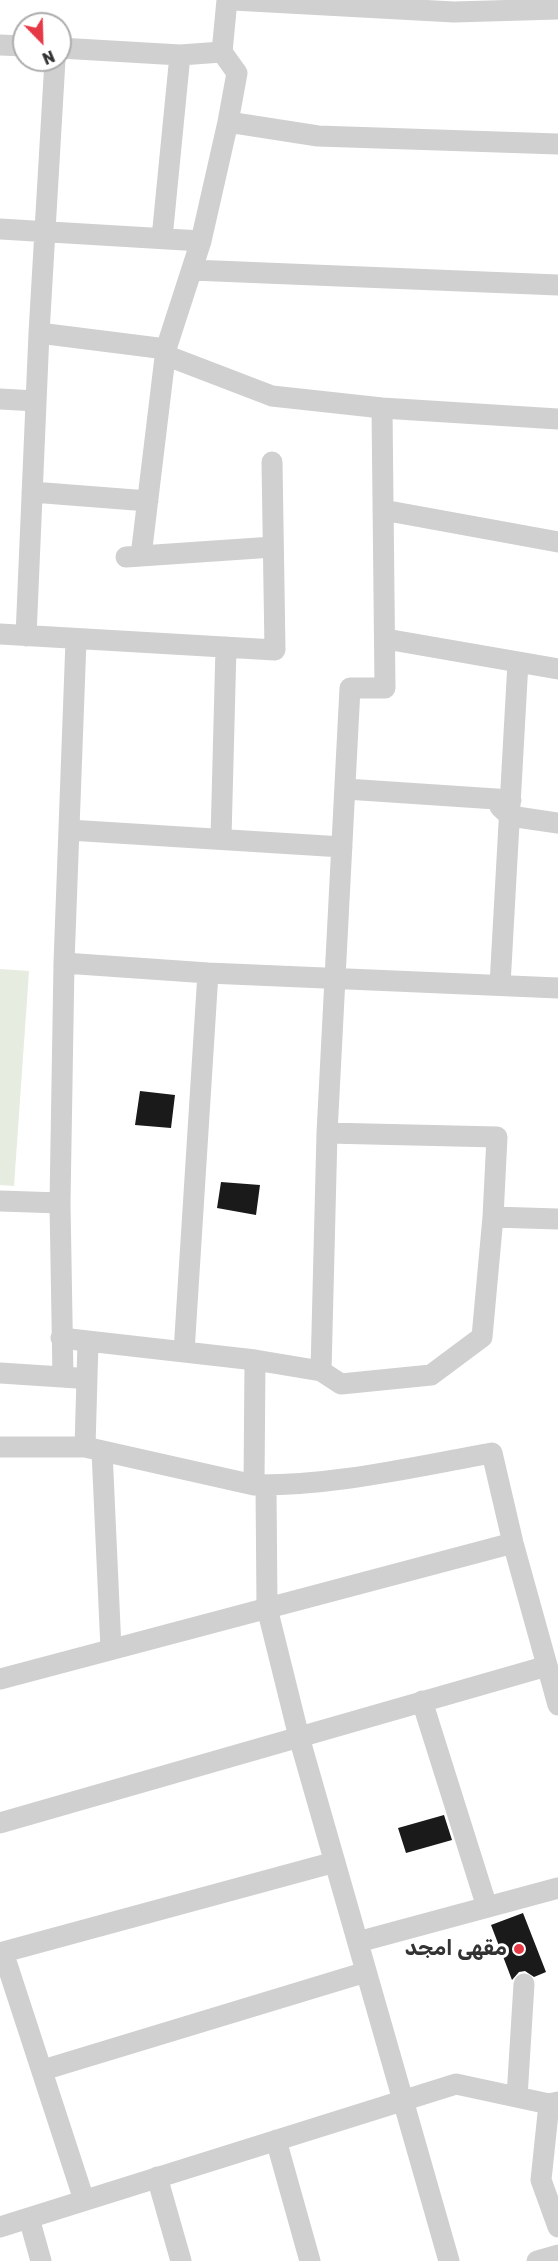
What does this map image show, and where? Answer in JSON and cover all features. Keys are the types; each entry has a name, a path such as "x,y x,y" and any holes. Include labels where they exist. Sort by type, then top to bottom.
{"street":[{"path":"226,0 222,52 237,73 201,241 166,352 148,501 133,556 273,547"},
{"path":"233,0 454,12 558,9"},
{"path":"72,49 180,55 222,52"},
{"path":"162,238 180,55"},
{"path":"26,636 39,333 54,72"},
{"path":"228,122 318,136 558,144"},
{"path":"0,229 201,241"},
{"path":"192,270 558,285"},
{"path":"39,333 166,352 272,396 382,408 558,419"},
{"path":"0,399 36,402"},
{"path":"321,1371 327,1133 350,688 385,688 382,408"},
{"path":"0,634 275,650 272,462"},
{"path":"32,492 148,501"},
{"path":"383,510 558,542"},
{"path":"386,639 558,669"},
{"path":"63,1377 60,1203 64,963 76,640"},
{"path":"221,838 226,647"},
{"path":"500,985 504,805 518,662"},
{"path":"346,789 504,805 558,823"},
{"path":"69,830 342,847"},
{"path":"64,963 208,973 558,988"},
{"path":"184,1352 208,973"},
{"path":"61,1338 255,1360 321,1371 340,1384 431,1375 482,1337 493,1216 497,1137 327,1133"},
{"path":"0,1201 60,1203"},
{"path":"493,1216 558,1219"},
{"path":"88,1342 87,1378 111,1650"},
{"path":"255,1360 267,1608 299,1737 449,2261"},
{"path":"0,1373 87,1378"},
{"path":"0,1447 93,1449 260,1485 325,1482 492,1453 513,1543 558,1705"},
{"path":"0,1679 513,1543"},
{"path":"0,1823 547,1666"},
{"path":"423,1701 487,1907"},
{"path":"84,2200 43,2070 1,1952 335,1862"},
{"path":"358,1942 558,1888"},
{"path":"43,2070 366,1972"},
{"path":"0,1973 15,1989"},
{"path":"517,2097 524,1984"},
{"path":"0,2227 456,2084 553,2103 542,2180 558,2227"},
{"path":"276,2140 310,2261"},
{"path":"157,2178 181,2261"},
{"path":"29,2218 41,2261"},
{"path":"537,2261 558,2255"}],"shaded area":[{"path":"0,969 29,971 14,1186 0,1185"}],"building":[{"path":"140,1091 175,1095 171,1128 135,1125"},
{"path":"221,1182 260,1185 256,1215 217,1208"},
{"path":"444,1815 452,1840 406,1853 398,1828"},
{"name":"مقهى امجد","path":"523,1913 546,1972 534,1977 525,1971 519,1972 512,1980 491,1925"}],"place":[{"name":"مقهى امجد","path":"519,1949"}]}
